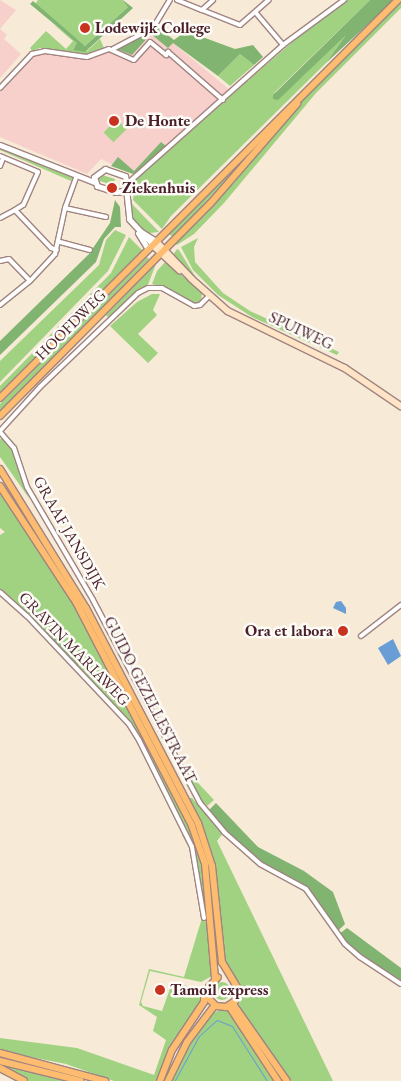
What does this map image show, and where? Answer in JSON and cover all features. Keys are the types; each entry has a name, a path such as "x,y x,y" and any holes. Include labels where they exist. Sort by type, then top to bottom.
{"main road":[{"name":"HOOFDWEG","path":"0,398 398,0"},
{"name":"HOOFDWEG","path":"0,416 210,204 315,82"},
{"path":"152,245 163,252"},
{"name":"SPUIWEG","path":"163,252 209,296 249,322 345,368 401,406"},
{"name":"GUIDO GEZELLESTRAAT","path":"0,469 86,608 198,823 212,866 221,977"},
{"name":"GUIDO GEZELLESTRAAT","path":"0,486 85,618 192,826 205,864 221,977"},
{"path":"160,1081 172,1050 207,1000 206,991 221,977 238,986 232,1003 278,1081"},
{"path":"207,1000 216,1006"},
{"path":"168,1081 187,1042 205,1018 216,1006 232,1003"},
{"path":"232,1003 287,1081"},
{"path":"0,1053 106,1081"},
{"path":"0,1061 81,1081"},
{"path":"0,1068 24,1081"}],"street":[{"path":"0,88 32,54 45,51 82,58 113,49 153,28 170,0"},
{"path":"176,0 235,25 247,22 269,0"},
{"path":"202,10 213,0"},
{"path":"121,193 283,45 344,0"},
{"path":"256,13 283,45"},
{"path":"113,49 134,60 150,42 166,54 168,52 223,100"},
{"path":"0,145 78,178 94,182 101,189 121,193"},
{"path":"0,166 2,157 38,172 23,205 0,218"},
{"path":"78,178 96,175 108,169 125,176 140,174"},
{"path":"94,182 96,175"},
{"path":"125,176 129,219 152,245"},
{"path":"0,305 30,281 57,250 65,208 78,178"},
{"path":"121,193 127,205"},
{"path":"65,208 106,217"},
{"path":"15,210 51,248 57,250"},
{"path":"137,230 152,245"},
{"path":"60,242 90,250"},
{"path":"0,261 9,259 30,281"},
{"path":"0,431 40,387 138,293 148,288 162,288 194,306 200,305 209,296"},
{"name":"GRAAF JANSDIJK","path":"0,431 14,448 27,487 88,592 200,803 224,832 260,864 306,889 345,944 360,957 401,984"},
{"name":"GRAVIN MARIAWEG","path":"0,592 27,616 128,724 139,740 192,847 204,918"},
{"path":"361,636 401,605"}],"shaded area":[{"path":"0,0 16,10 0,29"},
{"path":"0,29 7,35 4,39 21,54 0,78"},
{"name":"De Honte","path":"156,29 247,104 150,191 138,172 130,173 101,159 87,174 0,137 0,89 31,53 43,50 93,58"}],"green space":[{"name":"Lodewijk College","path":"38,0 123,0 129,6 85,46 35,4"},
{"path":"123,0 133,8 85,52 73,50 77,43 30,4 33,1 85,46 128,7"},
{"path":"347,0 370,0 273,94 302,77 349,31 326,63 171,216 162,229 133,200 136,178 313,24"},
{"path":"370,0 394,0 326,63 346,35 278,100 273,99 273,95"},
{"path":"401,0 401,8 316,93 224,203 194,234 177,245 175,243 234,183 297,106"},
{"path":"52,23 78,43 73,49 87,51 100,39 104,48 87,55 40,48 32,51 30,48 46,31 66,49 73,41"},
{"path":"159,28 174,40 186,31 235,49 253,45 263,57 254,65 240,54 218,76 173,43 168,48 151,34 132,55 117,49"},
{"path":"240,54 254,65 230,86 218,76"},
{"path":"117,119 127,129 113,142 104,132"},
{"path":"161,142 166,146 138,172 133,174 111,166 118,157 134,171"},
{"path":"0,147 73,177 71,181 0,150"},
{"path":"248,153 250,153 174,237 168,234"},
{"path":"102,175 115,179 113,185 96,180"},
{"path":"129,198 133,205 159,232 149,233 131,221"},
{"path":"115,200 120,207 121,227 115,227 104,239 96,262 0,355 0,341 89,254 110,223"},
{"path":"115,230 126,235 108,271 0,382 0,361 99,265 106,240"},
{"path":"129,237 143,251 0,393 0,386 111,273"},
{"path":"198,238 194,247 195,262 223,293 250,311 339,352 337,355 252,317 218,295 193,270 181,247"},
{"path":"177,249 179,250 198,281 173,255"},
{"path":"147,257 149,259 0,412 0,404"},
{"path":"166,261 202,293 201,302 196,304 169,289 152,284 157,271"},
{"path":"156,264 147,287 109,318 106,315"},
{"path":"152,294 160,294 153,310 157,315 138,334 158,353 148,363 110,326 137,302"},
{"path":"0,439 5,439 13,451 29,498 0,457"},
{"path":"0,489 66,589 192,830 201,861 212,976 201,982 150,971 141,1002 143,1006 162,1011 171,986 176,983 198,989 203,1000 177,1038 157,1081 114,1081 66,1064 0,1051 0,1038 77,1048 154,1075 166,1040 153,1031 157,1017 139,1005 149,969 184,977 202,918 192,853 182,835 187,832 136,731 81,670 75,656 50,629 46,633 0,590 0,535 5,532 0,528"},
{"path":"50,629 75,656 81,670 46,633"},
{"path":"183,767 214,800 207,806 198,798"},
{"path":"188,798 192,798 223,833 217,841 333,1081 288,1081 239,1006 240,983 226,969 214,865"},
{"path":"216,803 258,847 304,871 333,892 345,924 337,932 305,887 256,859 234,840 208,811"},
{"path":"347,928 401,968 401,983 349,947 339,934"},
{"path":"222,982 228,985 231,991 228,997 222,1000 216,997 213,991 216,985"},
{"path":"224,1009 232,1013 276,1081 170,1081 196,1032 215,1012"},
{"path":"0,1063 73,1081 28,1081 0,1066"}],"water":[{"path":"341,601 346,608 346,614 333,608 336,602"},
{"path":"393,639 401,656 388,665 378,648"}],"waterway":[{"path":"175,1080 199,1036 217,1020 232,1026 267,1081"}],"place":[{"name":"Lodewijk College","path":"85,28"},
{"name":"De Honte","path":"114,121"},
{"name":"Ziekenhuis","path":"112,188"},
{"name":"Ora et labora","path":"343,631"},
{"name":"Tamoil express","path":"160,990"}]}
